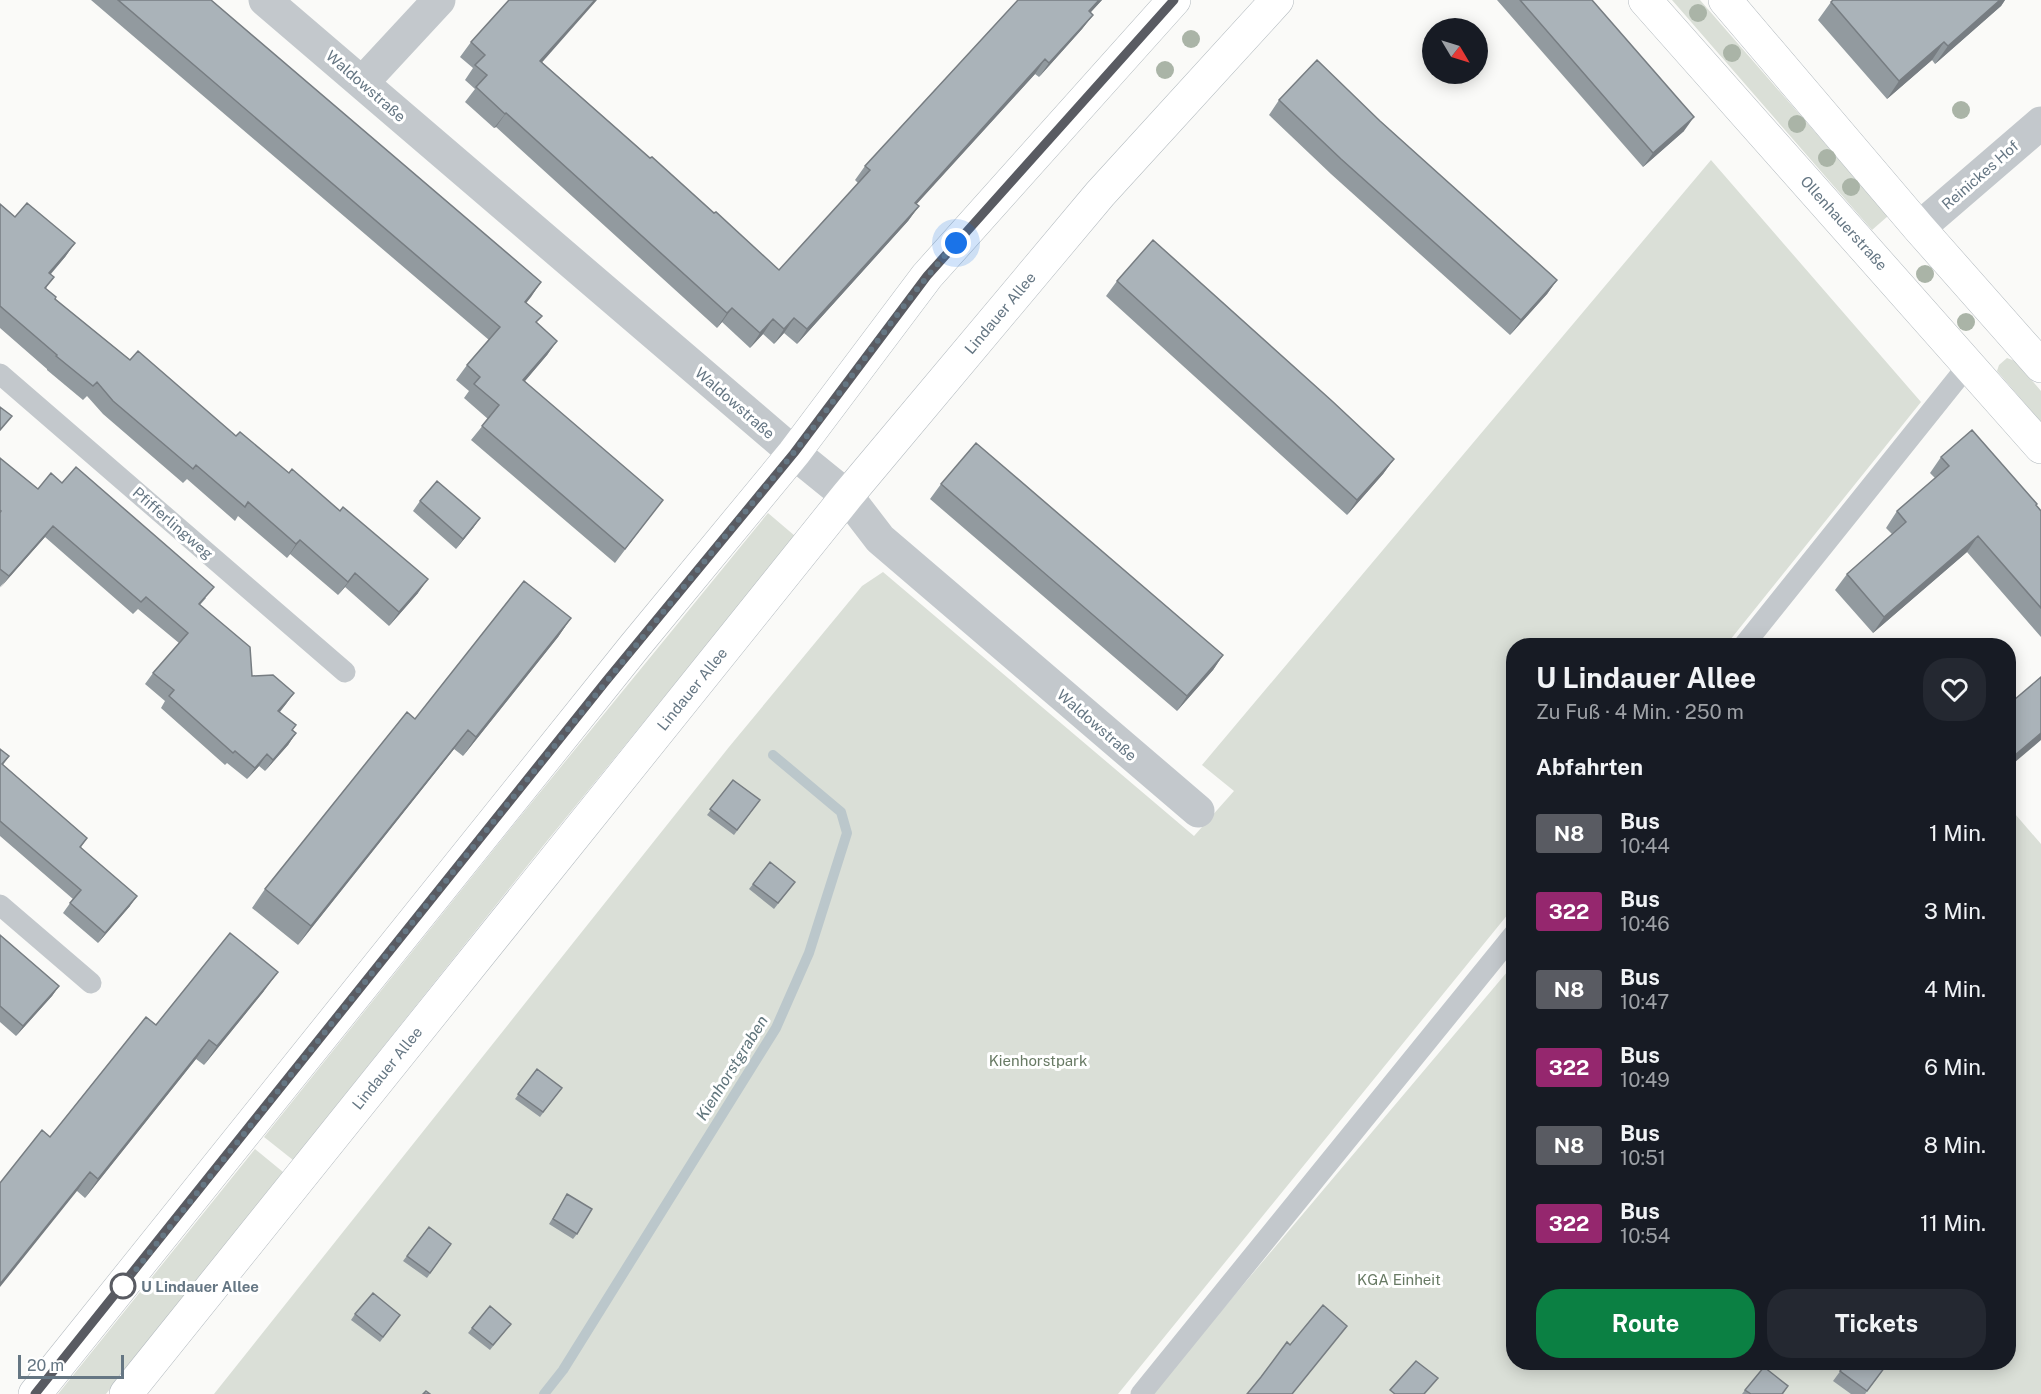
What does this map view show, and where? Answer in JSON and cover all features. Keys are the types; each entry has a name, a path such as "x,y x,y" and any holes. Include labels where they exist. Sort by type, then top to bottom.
{"main road":[{"path":"35,1394 627,656 794,453 927,276 1174,0"},
{"name":"Lindauer Allee","path":"126,1394 847,496 1100,194 1277,0"},
{"name":"Ollenhauerstraße","path":"1645,0 2041,447"},
{"path":"1725,0 1919,228 2041,366"},
{"path":"1879,262 1919,228"},
{"path":"1969,364 2008,328"}],"street":[{"name":"Waldowstraße","path":"265,0 847,496 880,539 1198,811"},
{"path":"362,83 439,0"},
{"name":"Reinickes Hof","path":"1919,228 2041,123"}],"lane":[{"path":"1750,638 1969,364"},
{"name":"Pfifferlingweg","path":"0,374 345,672"},
{"path":"0,905 91,983"},
{"path":"1141,1394 1506,944"}],"green space":[{"path":"1672,0 1700,0 1888,216 1872,230"},
{"name":"Kienhorstpark","path":"1711,160 1921,402 1732,638 1506,638 1506,917 1118,1394 214,1394 729,747 862,586 883,572 1194,836 1234,791 1202,765"},
{"path":"2007,358 2015,361 2041,391 2041,422 1997,371 1999,365"},
{"path":"768,513 795,536 543,846 293,1160 264,1137 515,823"},
{"name":"KGA Einheit","path":"2016,815 2041,844 2041,1394 1151,1394 1506,973 1506,1370 2016,1370"},
{"path":"255,1149 283,1172 106,1394 58,1394"}],"building":[{"path":"118,0 211,0 541,282 525,302 542,316 536,322 557,341 523,380 663,500 625,549 482,426 499,405 474,384 480,377 467,365 500,327"},
{"path":"509,0 595,0 540,61 714,213 716,212 779,270 870,170 865,166 1018,0 1099,0 1089,11 1093,15 1049,63 1045,59 915,203 919,206 807,329 794,318 784,329 773,319 760,333 732,308 727,313 476,87 487,75 475,65 485,55 471,42"},
{"path":"1520,0 1592,0 1694,117 1653,153"},
{"path":"1833,0 2000,0 1948,46 1944,42 1899,81 1831,2"},
{"path":"1317,60 1380,121 1557,280 1521,320 1341,159 1279,100"},
{"path":"27,203 75,243 49,273 54,277 45,288 56,297 55,299 130,360 138,351 236,436 240,432 289,473 292,469 340,511 343,507 428,579 399,612 355,573 348,582 300,540 296,544 248,502 245,507 196,465 193,469 113,401 97,382 93,386 0,306 0,204 15,217"},
{"path":"1153,240 1394,459 1357,500 1117,281"},
{"path":"0,407 12,416 0,430"},
{"path":"1972,430 2041,511 2041,608 1978,536 1884,617 1847,574 1906,522 1897,511 1949,466 1941,457"},
{"path":"976,443 1223,655 1187,696 941,484"},
{"path":"0,458 38,489 51,473 62,483 76,467 214,587 199,604 250,647 252,676 273,675 294,693 278,711 296,725 292,730 296,733 273,760 267,754 255,768 235,751 233,753 169,696 174,690 153,673 188,633 146,597 141,602 53,526 9,576 0,569"},
{"path":"437,481 480,518 463,539 420,501"},
{"path":"524,581 571,618 476,737 468,730 311,926 265,889 407,712 415,719"},
{"path":"2041,677 2041,733 2016,754 2016,698"},
{"path":"0,749 9,756 2,764 87,838 80,847 137,896 105,933 70,903 81,890 0,821"},
{"path":"733,780 760,800 737,830 710,809"},
{"path":"770,862 795,882 778,903 753,884"},
{"path":"230,933 278,972 217,1046 209,1040 98,1179 90,1172 0,1284 0,1183 42,1130 50,1137 146,1017 156,1025"},
{"path":"0,935 59,986 23,1026 0,1006"},
{"path":"537,1069 562,1088 543,1112 518,1094"},
{"path":"567,1194 592,1209 577,1234 553,1219"},
{"path":"429,1227 451,1244 430,1273 407,1256"},
{"path":"373,1293 400,1315 383,1337 355,1314"},
{"path":"1323,1305 1347,1326 1292,1394 1247,1394 1287,1342 1290,1345"},
{"path":"490,1306 511,1324 493,1345 472,1328"},
{"path":"1416,1361 1438,1378 1424,1394 1395,1394 1390,1390"},
{"path":"1762,1370 1768,1370 1788,1386 1782,1394 1751,1394 1745,1390"},
{"path":"1841,1370 1883,1370 1867,1391"}],"waterway":[{"name":"Kienhorstgraben","path":"544,1394 563,1370 776,1028 809,953 847,833 841,812 773,755"}],"bus line":[{"name":"N8","path":"35,1394 606,681 794,453 927,276 1174,0"}],"place":[{"name":"U Lindauer Allee","path":"123,1286"}],"route":[{"path":"123,1286 550,751 794,453 927,276 956,243"}]}
